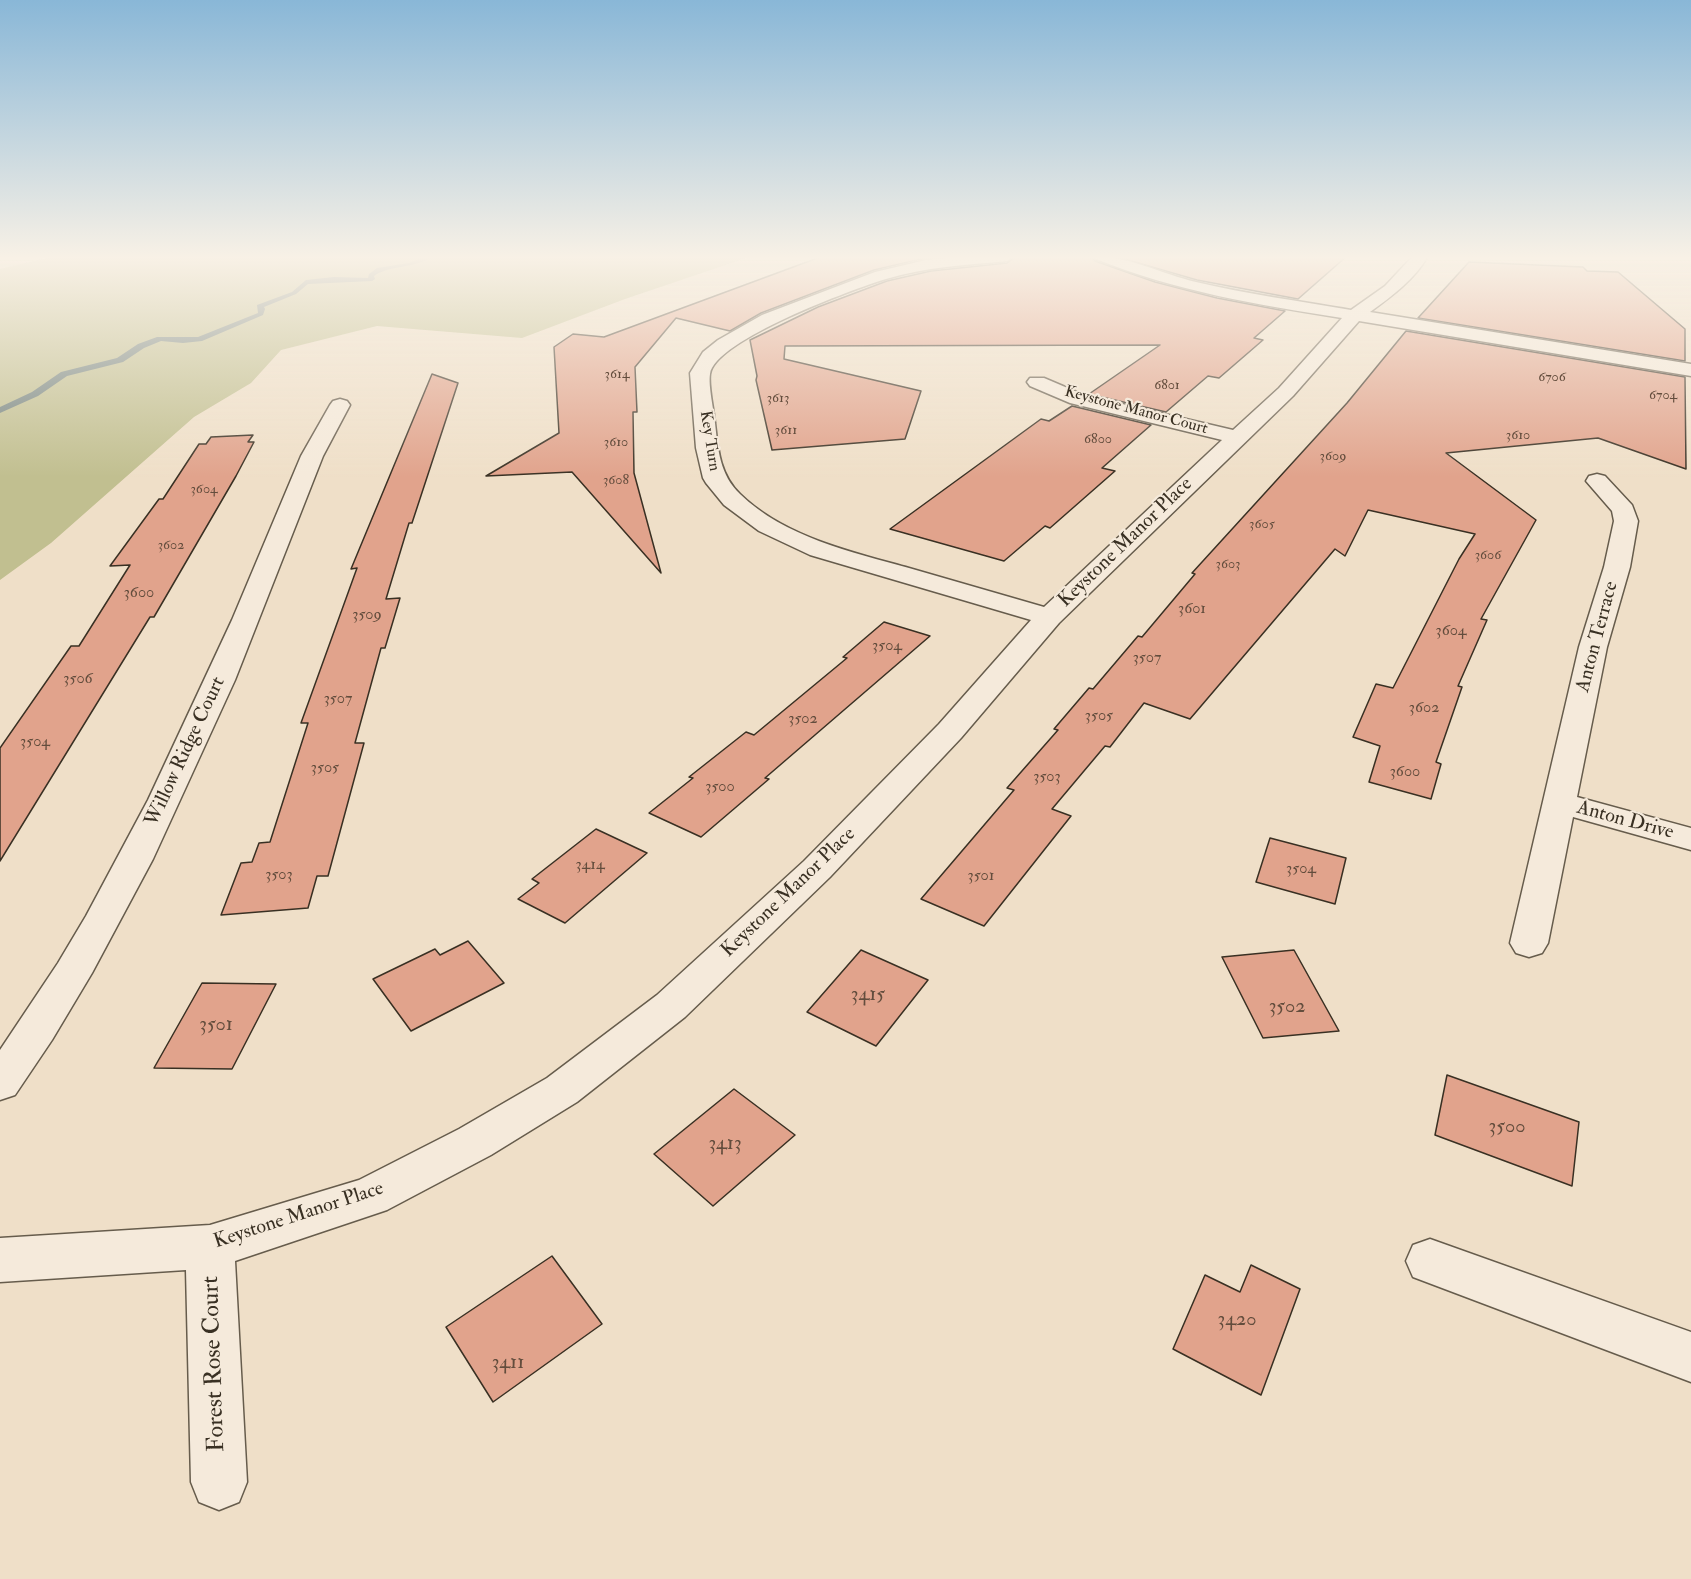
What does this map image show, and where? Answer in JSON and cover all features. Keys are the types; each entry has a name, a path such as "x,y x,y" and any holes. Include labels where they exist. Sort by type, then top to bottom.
{"street":[{"name":"Key Turn","path":"749,330 724,344 710,356 700,373 707,448 714,478 732,500 768,526 819,550 1049,617"},
{"name":"Keystone Manor Place","path":"0,1260 210,1246 371,1196 475,1142 562,1090 672,1006 817,868 950,731 1049,617 1286,392 1342,330"},
{"path":"1440,330 1691,370"},
{"name":"Keystone Manor Court","path":"1037,382 1077,399 1237,437"},
{"name":"Willow Ridge Court","path":"0,1083 42,1025 116,898 247,619 321,434 340,405"},
{"name":"Anton Terrace","path":"1529,943 1593,647 1617,567 1626,521 1624,510 1597,481"},
{"name":"Anton Drive","path":"1560,803 1691,839"},
{"name":"Forest Rose Court","path":"210,1246 219,1482"},
{"path":"1430,1261 1691,1358"}],"shaded area":[{"path":"0,330 362,330 281,350 251,383 194,417 51,543 0,580"},
{"path":"422,330 544,330 522,338"}],"building":[{"path":"624,330 666,330 635,367 637,412 633,412 634,473 661,573 572,472 486,476 559,433 554,347 573,334 604,337"},
{"path":"771,330 1264,330 1254,338 1263,340 1219,378 1208,376 1166,412 1089,394 1160,345 785,346 784,359 921,391 905,439 772,450 756,380 750,340"},
{"path":"1491,330 1685,330 1685,361"},
{"path":"1406,331 1685,377 1686,469 1598,438 1446,453 1536,520 1481,619 1487,620 1458,686 1462,687 1436,762 1441,764 1431,799 1369,782 1380,746 1353,737 1376,684 1393,688 1459,559 1475,534 1368,510 1345,556 1335,549 1190,719 1144,703 1110,747 1105,746 1052,809 1071,816 984,926 921,899 1014,790 1007,788 1058,730 1054,729 1089,688 1093,689 1138,636 1142,637 1195,574 1192,573 1347,403"},
{"path":"432,374 458,383 412,523 409,523 386,599 400,598 385,648 381,648 355,743 364,743 328,876 317,876 308,908 221,915 241,863 252,862 259,843 270,842 308,723 301,723 357,568 351,569"},
{"path":"1072,406 1151,425 1102,468 1115,471 1050,528 1045,526 1004,561 890,529 1041,419 1049,421"},
{"path":"253,435 248,442 254,442 236,476 154,617 150,617 0,861 0,748 71,646 79,646 130,565 110,566 159,499 163,499 199,444 206,444 211,437"},
{"path":"884,622 930,636 765,778 769,779 701,837 649,813 693,778 689,777 746,732 754,735 847,658 843,657"},
{"path":"596,829 647,853 565,923 518,899 539,883 532,879"},
{"path":"1270,838 1346,858 1335,904 1256,882"},
{"path":"468,941 504,983 411,1031 373,979 435,949 440,955"},
{"path":"861,950 928,980 876,1046 807,1012"},
{"path":"1294,950 1339,1031 1263,1038 1222,957"},
{"path":"202,983 276,984 232,1069 154,1068"},
{"path":"1447,1075 1579,1122 1572,1186 1435,1135"},
{"path":"734,1089 795,1135 713,1206 654,1154"},
{"path":"552,1256 602,1324 493,1402 446,1327"},
{"path":"1251,1265 1300,1289 1261,1395 1173,1349 1205,1275 1240,1292"}],"waterway":[{"path":"0,410 35,394 64,374 120,360 141,346 160,339 183,341 199,339 222,330"}]}
